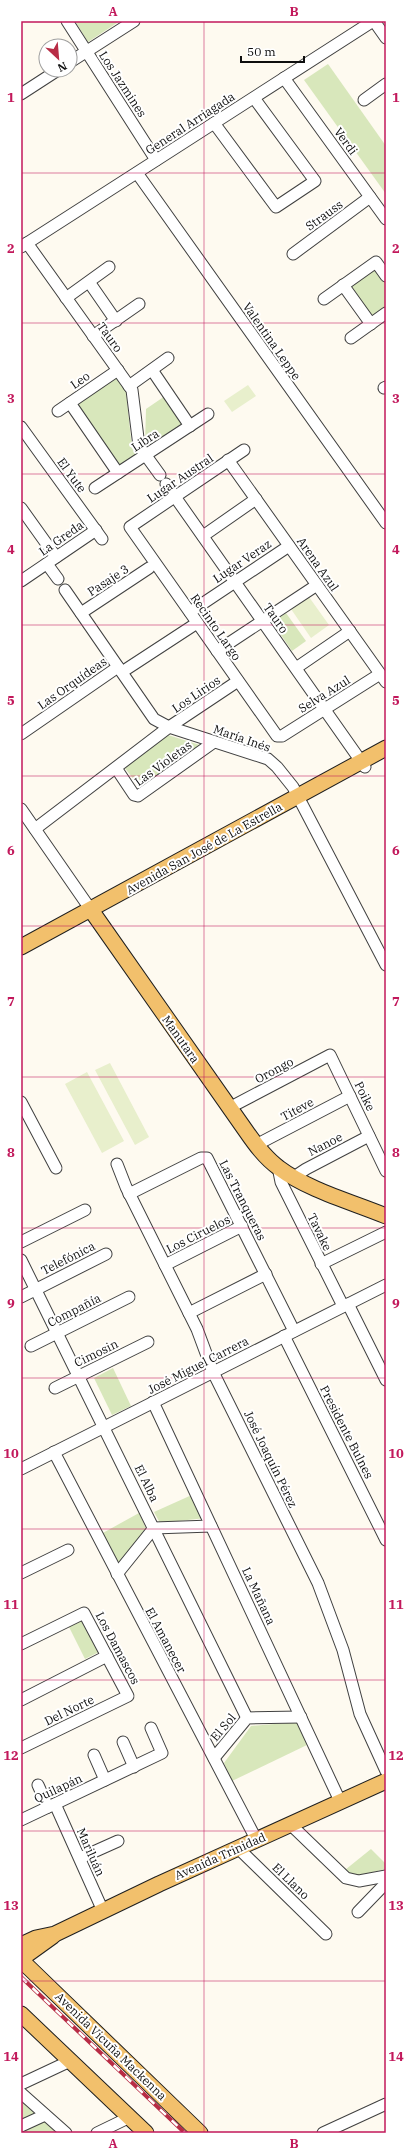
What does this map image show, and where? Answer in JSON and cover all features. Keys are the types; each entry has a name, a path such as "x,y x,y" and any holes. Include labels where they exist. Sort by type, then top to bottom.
{"main road":[{"name":"Avenida San José de La Estrella","path":"364,765 386,748"},
{"name":"Avenida San José de La Estrella","path":"21,955 93,912 364,765 386,756"},
{"name":"Avenida San José de La Estrella","path":"21,947 93,912"},
{"name":"Manutara","path":"93,912 256,1145 278,1167 294,1177 386,1216"},
{"name":"Avenida Trinidad","path":"21,1959 55,1934 256,1839 386,1781"},
{"name":"Avenida Trinidad","path":"21,1945 36,1938 55,1934"},
{"name":"Avenida Vicuña Mackenna","path":"21,1959 200,2133"},
{"path":"21,2014 146,2133"}],"street":[{"name":"Los Jazmines","path":"67,21 156,160"},
{"path":"78,57 134,21"},
{"path":"373,21 386,38"},
{"name":"General Arriagada","path":"24,245 373,21"},
{"path":"21,94 46,78"},
{"name":"Verdi","path":"284,78 370,197 383,207 386,219"},
{"path":"364,100 386,84"},
{"path":"214,123 276,207 315,181 254,98"},
{"name":"Valentina Leppe","path":"136,173 386,523"},
{"name":"Strauss","path":"292,254 370,197"},
{"name":"Tauro","path":"24,245 66,298 132,390 140,446 364,765"},
{"path":"324,299 376,262 386,276"},
{"path":"66,298 110,267"},
{"path":"89,282 116,321"},
{"path":"343,285 371,324"},
{"path":"94,336 139,304"},
{"path":"351,338 386,313"},
{"path":"129,386 168,358"},
{"name":"Leo","path":"58,411 118,370"},
{"path":"152,370 190,426"},
{"path":"70,403 118,473"},
{"name":"Libra","path":"95,488 208,414"},
{"name":"El Yute","path":"21,428 24,439 99,534"},
{"name":"Lugar Austral","path":"130,527 244,450"},
{"name":"Arena Azul","path":"228,460 383,678"},
{"path":"203,536 256,499"},
{"path":"21,508 51,561 58,579"},
{"name":"Recinto Largo","path":"130,527 275,734 282,736"},
{"name":"La Greda","path":"21,581 51,561 99,534"},
{"name":"Lugar Veraz","path":"190,612 289,546"},
{"name":"Pasaje 3","path":"81,613 149,568"},
{"path":"217,651 317,585"},
{"name":"María Inés","path":"65,590 154,719 169,727 268,759 277,767 293,787 386,965"},
{"name":"Las Orquídeas","path":"21,734 120,670 197,623"},
{"path":"296,668 350,631"},
{"name":"Selva Azul","path":"282,736 325,709 383,678"},
{"name":"Los Lirios","path":"169,727 238,681"},
{"name":"Las Violetas","path":"35,830 169,727"},
{"name":"Las Violetas","path":"116,768 134,795 138,796 214,742"},
{"name":"Manutara","path":"21,809 93,912"},
{"name":"Orongo","path":"229,1108 330,1055"},
{"name":"Poike","path":"330,1055 386,1170"},
{"name":"Titeve","path":"256,1145 350,1096"},
{"path":"21,1102 56,1168"},
{"name":"Nanoe","path":"294,1177 369,1136"},
{"name":"Las Tranqueras","path":"129,1194 205,1157 209,1161 266,1274 289,1333"},
{"name":"José Joaquín Pérez","path":"118,1164 129,1194 190,1313 213,1372 318,1583 343,1650 360,1714 386,1771"},
{"name":"Tavake","path":"278,1167 281,1182 321,1264 386,1380"},
{"path":"21,1242 85,1210"},
{"name":"Los Ciruelos","path":"165,1265 242,1226"},
{"path":"321,1264 386,1232"},
{"name":"Telefónica","path":"21,1297 106,1254"},
{"name":"El Alba","path":"21,1260 105,1427 247,1718"},
{"path":"190,1313 266,1274"},
{"name":"José Miguel Carrera","path":"21,1469 386,1284"},
{"name":"Compañía","path":"31,1346 129,1297"},
{"name":"Presidente Bulnes","path":"289,1333 386,1540"},
{"name":"Cimosin","path":"55,1388 148,1342"},
{"name":"La Mañana","path":"153,1402 340,1801"},
{"name":"El Amanecer","path":"54,1452 116,1574 256,1839"},
{"path":"116,1574 154,1528 211,1526"},
{"path":"21,1573 68,1550"},
{"name":"Los Damascos","path":"21,1644 84,1613 128,1696"},
{"path":"21,1700 107,1656"},
{"name":"Del Norte","path":"21,1748 128,1696"},
{"name":"El Sol","path":"214,1758 247,1718 301,1717"},
{"name":"Quilapán","path":"21,1820 162,1753 151,1728"},
{"path":"123,1742 134,1766"},
{"path":"94,1754 105,1780"},
{"name":"Mariluán","path":"38,1785 52,1806 80,1858 103,1911"},
{"path":"290,1824 346,1878 360,1881 386,1876"},
{"path":"80,1858 118,1841"},
{"name":"El Llano","path":"238,1848 326,1934"},
{"path":"358,1912 386,1883"},
{"path":"21,2084 70,2061"},
{"path":"21,2093 66,2133"},
{"path":"323,2133 386,2104"},
{"path":"21,2126 45,2115"},
{"path":"97,2133 130,2117"}],"green space":[{"path":"75,21 120,21 88,42"},
{"path":"328,64 386,146 386,194 304,80"},
{"path":"375,267 386,282 386,309 371,319 348,285"},
{"path":"115,376 126,391 131,439 136,455 120,466 76,404"},
{"path":"248,385 256,396 232,412 224,401"},
{"path":"165,396 185,424 149,450 145,444 146,409"},
{"path":"309,597 329,625 311,638 291,609"},
{"path":"286,613 306,641 292,651 272,622"},
{"path":"168,735 203,746 142,790 124,767"},
{"path":"110,1063 149,1137 135,1145 95,1070"},
{"path":"87,1072 124,1141 102,1153 65,1084"},
{"path":"113,1368 131,1406 112,1415 94,1378"},
{"path":"194,1494 206,1518 160,1523 154,1512"},
{"path":"139,1513 147,1531 116,1565 101,1534"},
{"path":"84,1617 101,1651 85,1659 68,1625"},
{"path":"298,1722 307,1745 232,1781 224,1763 251,1726"},
{"path":"371,1849 386,1864 386,1869 355,1876 345,1870"},
{"path":"21,2092 42,2112 21,2121"},
{"path":"48,2118 64,2133 26,2133 25,2130"}],"railway":[{"path":"21,1977 185,2133"}]}
